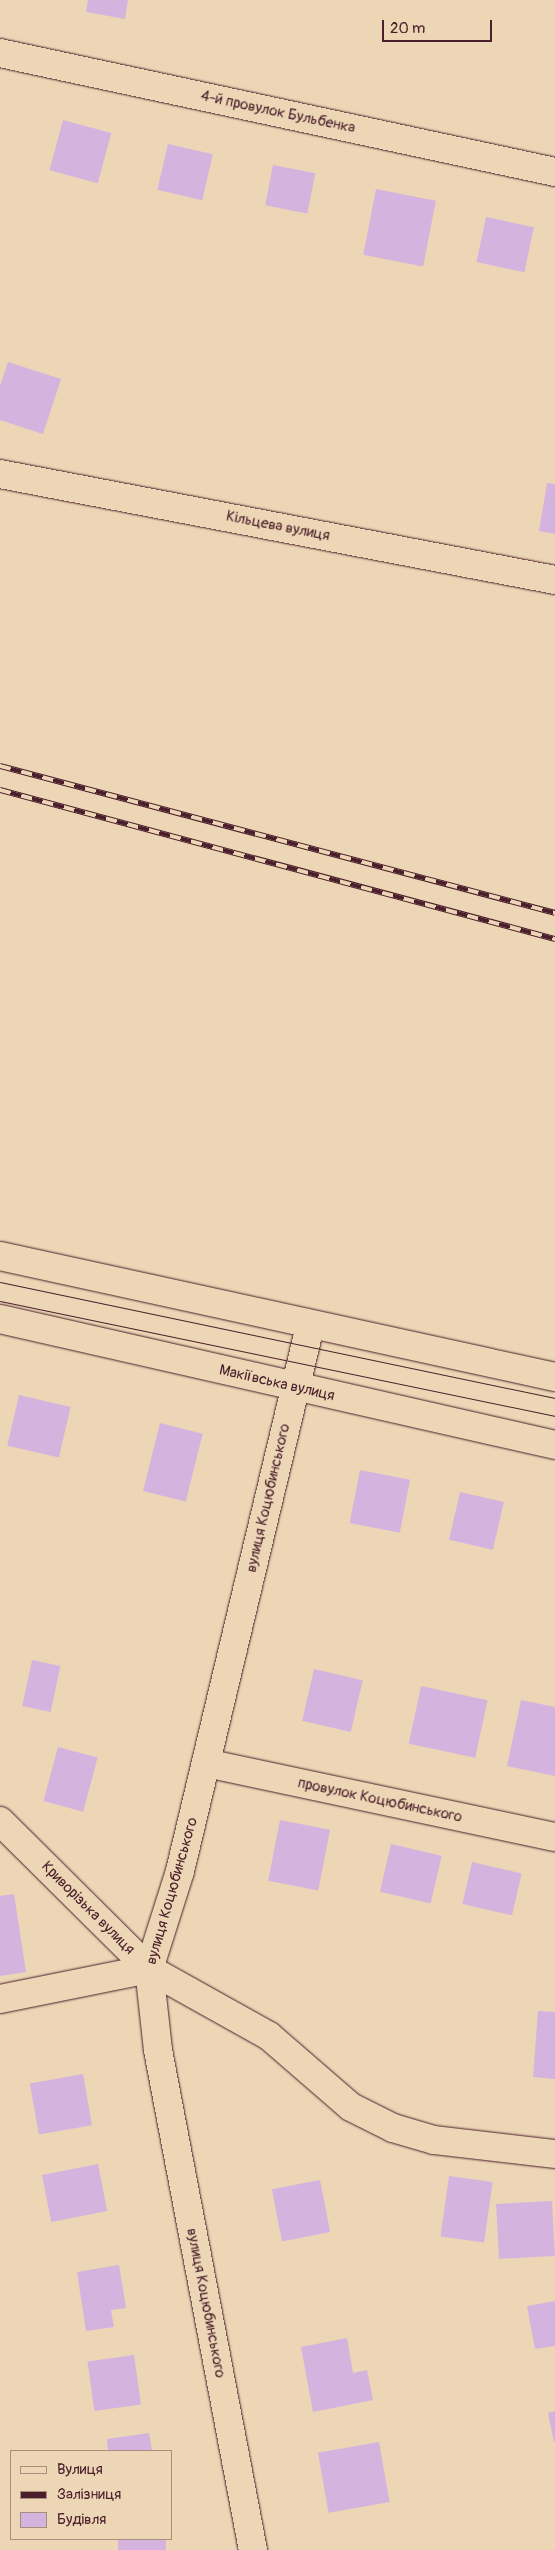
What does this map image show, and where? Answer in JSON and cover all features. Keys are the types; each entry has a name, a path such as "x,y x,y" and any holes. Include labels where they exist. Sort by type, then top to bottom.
{"street":[{"name":"4-й провулок Бульбенка","path":"0,53 555,172"},
{"name":"Кільцева вулиця","path":"0,474 555,580"},
{"path":"0,1256 310,1326 555,1377"},
{"name":"Макіївська вулиця","path":"0,1319 295,1387 555,1444"},
{"name":"вулиця Коцюбинського","path":"252,2550 158,2050 149,1969 180,1871 310,1326"},
{"name":"провулок Коцюбинського","path":"206,1763 555,1837"},
{"name":"Криворізька вулиця","path":"0,1821 149,1969 269,2036 351,2107 393,2128 434,2140 555,2154"},
{"path":"0,1999 149,1969"}],"building":[{"path":"88,0 128,0 125,19 86,12"},
{"path":"63,120 111,133 98,183 50,170"},
{"path":"168,144 213,154 202,200 157,190"},
{"path":"273,165 315,173 307,213 265,205"},
{"path":"376,189 436,201 423,266 363,255"},
{"path":"486,217 534,227 524,272 476,262"},
{"path":"8,362 61,379 43,434 0,420 0,386"},
{"path":"547,483 555,484 555,534 539,531"},
{"path":"19,1395 71,1407 59,1458 7,1446"},
{"path":"160,1423 203,1434 186,1502 143,1491"},
{"path":"360,1470 410,1480 400,1533 350,1523"},
{"path":"460,1492 504,1502 493,1550 449,1540"},
{"path":"32,1660 60,1666 51,1712 22,1706"},
{"path":"314,1669 363,1680 351,1732 302,1721"},
{"path":"421,1686 488,1700 475,1758 409,1744"},
{"path":"521,1700 555,1707 555,1776 507,1766"},
{"path":"58,1747 98,1758 83,1812 44,1801"},
{"path":"280,1820 330,1830 318,1891 268,1881"},
{"path":"391,1844 442,1856 431,1903 380,1892"},
{"path":"472,1862 522,1873 512,1915 462,1904"},
{"path":"14,1894 26,1972 0,1976 0,1896"},
{"path":"538,2011 555,2012 555,2079 533,2077"},
{"path":"83,2074 92,2125 39,2135 30,2083"},
{"path":"98,2164 107,2211 51,2222 42,2175"},
{"path":"449,2176 493,2182 484,2243 441,2236"},
{"path":"320,2180 330,2232 282,2241 272,2189"},
{"path":"552,2201 555,2256 499,2259 496,2204"},
{"path":"119,2265 126,2308 111,2310 114,2327 86,2331 77,2272"},
{"path":"555,2301 555,2346 535,2349 527,2306"},
{"path":"347,2338 353,2373 367,2370 373,2400 313,2412 301,2347"},
{"path":"134,2355 141,2405 94,2411 87,2362"},
{"path":"555,2411 555,2442 554,2442 548,2413"},
{"path":"149,2433 152,2450 108,2450 107,2439"},
{"path":"379,2442 390,2502 329,2513 318,2453"},
{"path":"118,2540 166,2540 166,2550 118,2550"}],"tram line":[{"path":"0,1282 555,1398"},
{"path":"0,1301 555,1416"}],"railway":[{"path":"0,766 555,913"},
{"path":"0,790 555,939"}]}
